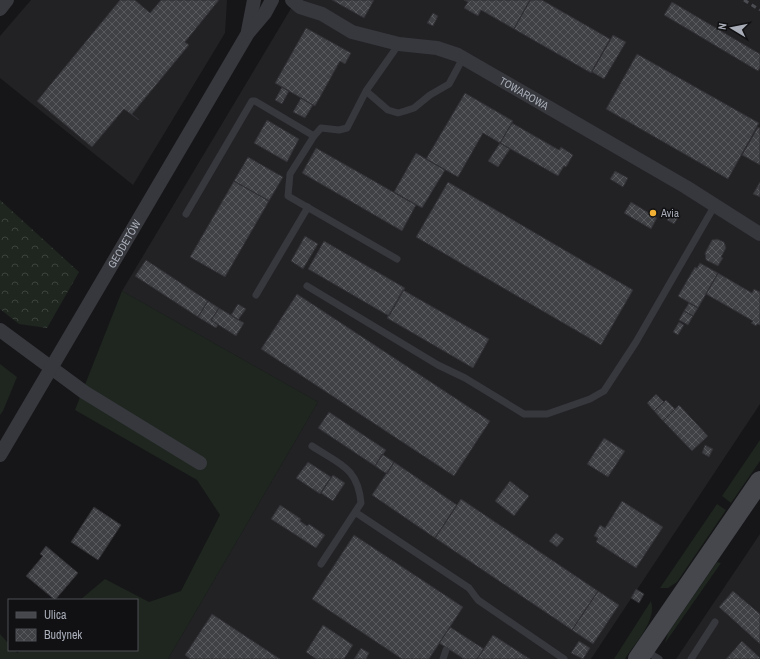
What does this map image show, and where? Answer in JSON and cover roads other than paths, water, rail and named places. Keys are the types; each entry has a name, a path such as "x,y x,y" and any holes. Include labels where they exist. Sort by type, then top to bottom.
{"street":[{"path":"0,9 8,0"},
{"path":"248,33 254,0"},
{"path":"248,33 265,13 272,0"},
{"name":"TOWAROWA","path":"292,0 300,6 322,14 352,32 399,44 437,48 463,58 715,205 760,234"},
{"path":"313,0 322,14"},
{"name":"GEODETÓW","path":"0,455 248,33"},
{"path":"0,330 50,369 84,392 200,463"},
{"path":"647,656 758,487"}],"lane":[{"path":"397,259 288,196 290,174 314,136 321,128 339,130 347,128 366,92 399,44"},
{"path":"366,92 388,110 398,113 414,108 430,95 450,84 463,58"},
{"path":"186,214 252,101 255,101 314,136"},
{"path":"307,286 438,365 465,378 524,414 547,414 590,399 604,391 618,370 715,205"},
{"path":"256,295 308,207"},
{"path":"312,446 350,471 356,479 361,504 321,564"},
{"path":"355,512 469,588 478,600 564,659"},
{"path":"691,659 715,622"},
{"path":"443,659 446,650"}],"railway":[{"path":"744,0 760,10"}],"place":[{"name":"Avia","path":"653,213"}]}
